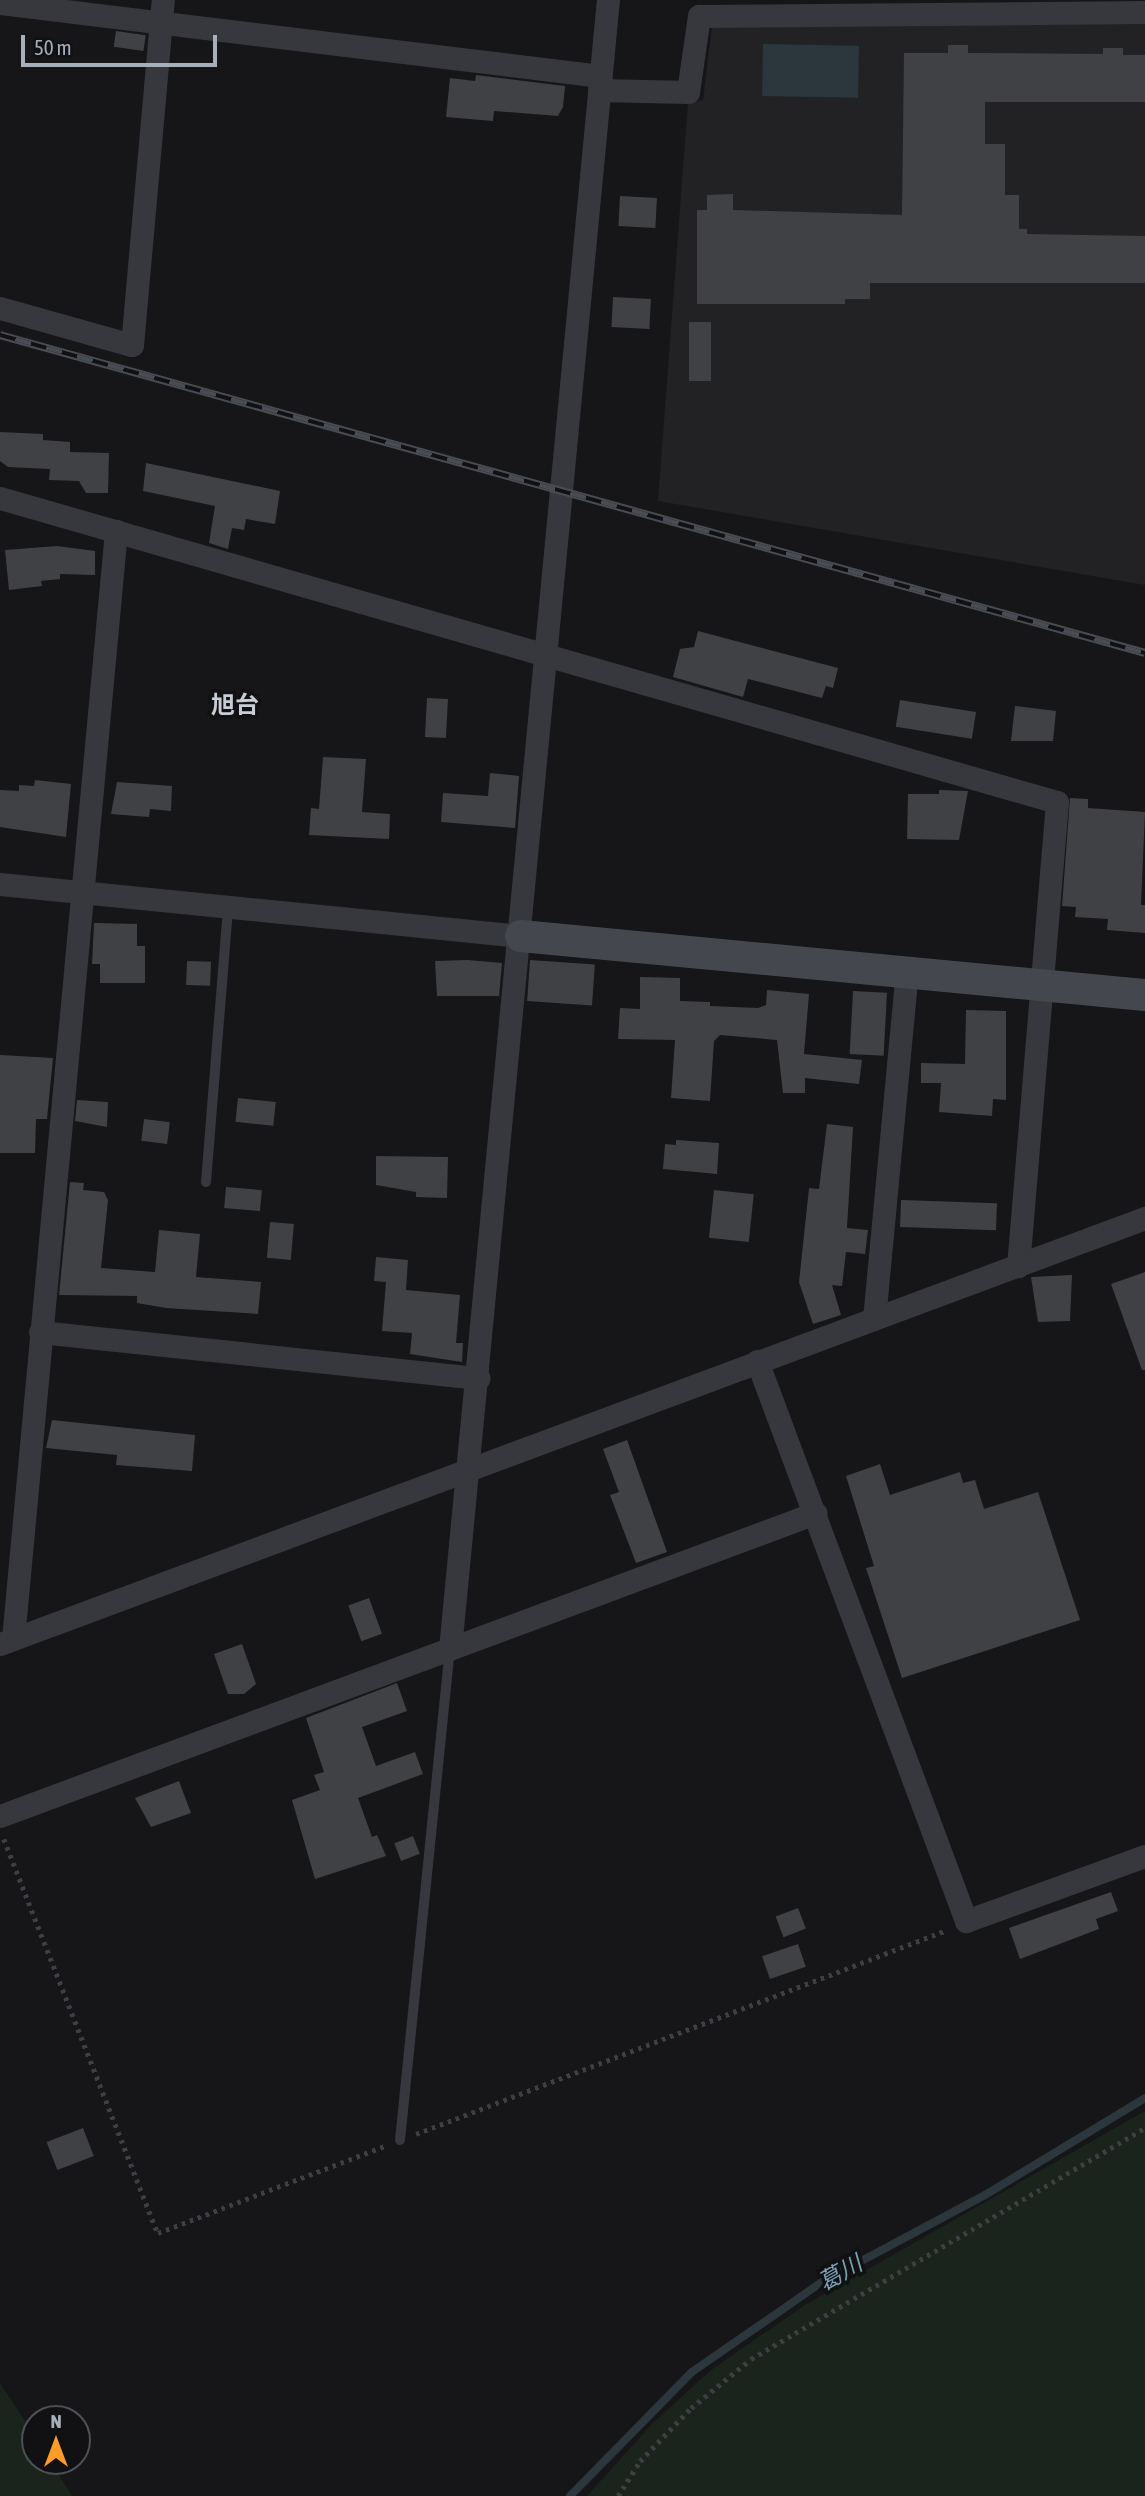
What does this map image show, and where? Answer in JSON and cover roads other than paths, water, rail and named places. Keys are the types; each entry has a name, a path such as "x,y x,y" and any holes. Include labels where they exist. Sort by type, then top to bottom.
{"street":[{"path":"450,1648 467,1469 479,1378 608,0"},
{"path":"0,3 162,10 600,83 688,92 699,16 1141,8"},
{"path":"0,307 132,345 162,10"},
{"path":"0,498 1058,802 1018,1266"},
{"path":"116,531 40,1332 6,1641 1145,1218"},
{"path":"0,884 1145,995"},
{"path":"874,1319 907,972"},
{"path":"40,1332 479,1378"},
{"path":"757,1361 965,1921 1145,1856"},
{"path":"0,1816 815,1513"}],"lane":[{"path":"206,1182 229,907"},
{"path":"400,2140 450,1648"}],"waterway":[{"name":"葛川","path":"570,2496 692,2372 822,2282 985,2195 1145,2098"}],"railway":[{"path":"0,335 1145,653"}],"district":[{"name":"旭台","path":"235,705"}]}
